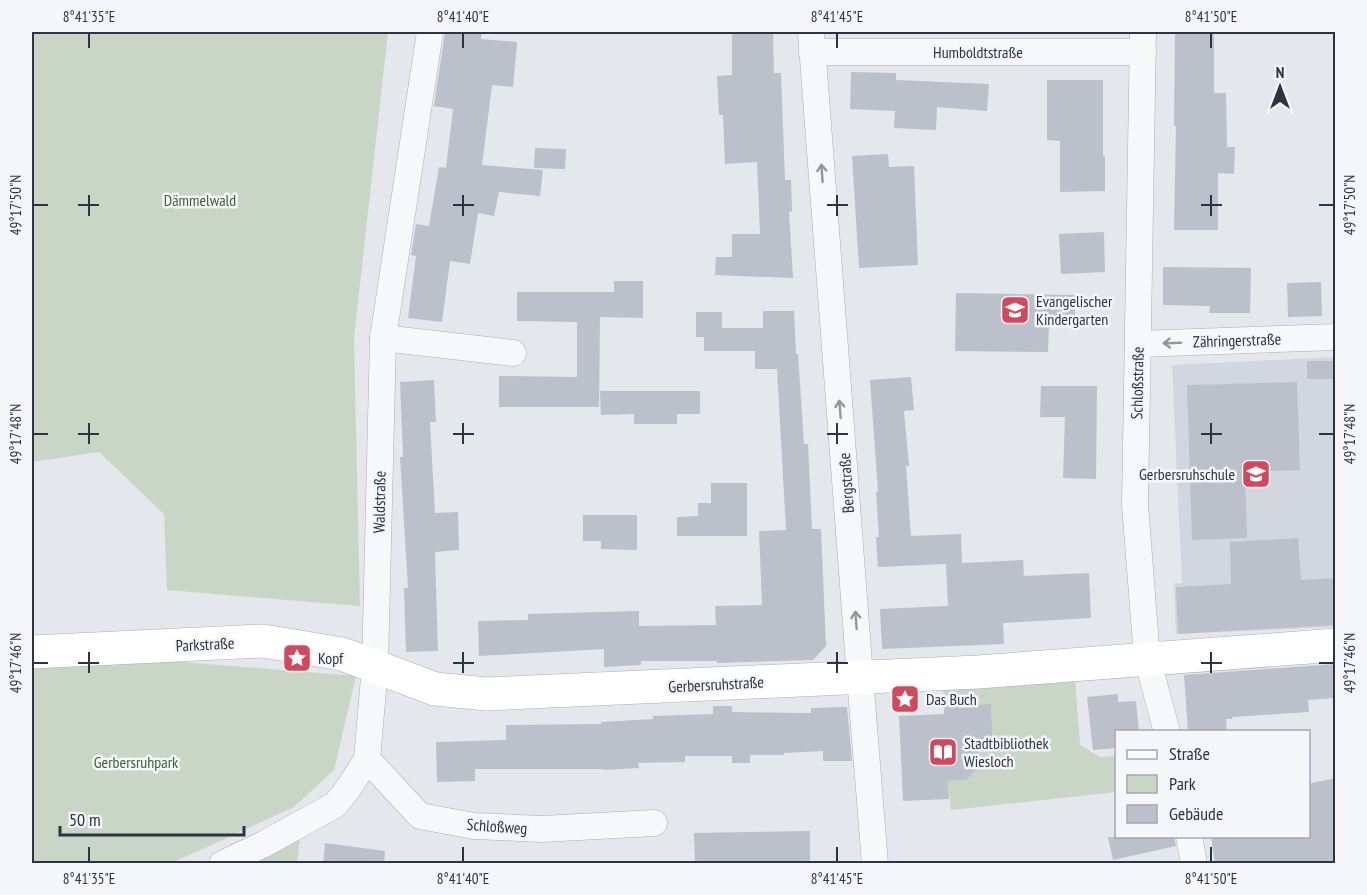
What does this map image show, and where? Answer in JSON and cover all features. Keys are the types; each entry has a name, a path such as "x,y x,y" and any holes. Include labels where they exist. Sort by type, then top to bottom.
{"street":[{"name":"Waldstraße","path":"375,667 383,338 430,32"},
{"name":"Humboldtstraße","path":"812,42 1143,42"},
{"name":"Bergstraße","path":"812,42 875,864"},
{"name":"Schloßstraße","path":"1143,42 1135,505 1147,658 1166,730"},
{"name":"Zähringerstraße","path":"1138,344 1335,337"},
{"path":"383,338 513,353"},
{"name":"Parkstraße","path":"32,652 263,641 342,654 375,667"},
{"name":"Gerbersruhstraße","path":"375,667 435,689 487,694 978,672 1335,645"},
{"path":"222,864 335,805 348,789 367,759 375,667"},
{"name":"Schloßweg","path":"367,759 420,816 474,826 542,829 654,823"},
{"path":"1189,838 1194,864"}],"shaded area":[{"name":"Gerbersruhschule","path":"1335,357 1335,627 1176,634 1174,583 1182,583 1172,365"}],"green space":[{"name":"Dämmelwald","path":"32,32 388,32 354,338 360,606 167,590 164,514 99,452 32,462"},
{"name":"Gerbersruhpark","path":"146,659 356,676 334,770 294,807 172,863 32,864 32,664"},
{"path":"1074,665 1080,745 1100,757 1115,756 1115,792 951,810 948,781 966,780 978,768 978,750 993,750 991,704 944,706 942,674"},
{"path":"300,839 297,863 253,863"}],"building":[{"path":"445,32 482,32 481,39 517,42 513,87 492,85 482,165 543,170 540,196 499,192 494,216 478,213 470,264 450,261 442,322 408,318 416,256 411,255 416,224 429,226 439,167 446,168 453,109 434,106"},
{"path":"732,32 773,32 774,73 781,73 785,180 791,180 792,211 789,212 793,278 715,275 716,257 732,257 732,234 760,234 757,162 725,164 723,115 719,115 717,76 732,75"},
{"path":"1175,32 1214,34 1214,93 1226,93 1227,147 1235,147 1234,174 1218,173 1218,230 1174,230"},
{"path":"851,72 896,73 896,80 989,84 987,111 937,107 936,130 894,128 895,111 850,109"},
{"path":"1047,80 1103,80 1105,191 1060,192 1060,141 1047,140"},
{"path":"535,148 566,149 565,169 534,168"},
{"path":"888,154 889,167 914,166 918,265 859,268 852,156"},
{"path":"1104,232 1105,272 1061,274 1059,234"},
{"path":"1163,267 1251,268 1250,313 1209,313 1210,306 1163,305"},
{"path":"614,281 643,281 643,318 600,317 599,407 499,407 499,376 577,377 577,322 517,321 517,292 614,292"},
{"path":"1321,282 1322,316 1288,317 1287,283"},
{"name":"Evangelischer Kindergarten","path":"956,293 1075,295 1075,325 1049,325 1048,352 955,351"},
{"path":"763,311 794,311 804,444 808,444 812,529 821,529 826,646 813,660 717,663 717,661 641,661 641,665 604,667 604,649 479,656 478,621 528,620 528,614 639,611 639,626 716,625 715,606 762,605 759,531 786,530 777,369 755,369 755,351 704,351 704,337 696,337 696,312 722,312 722,328 763,328"},
{"path":"1307,361 1335,361 1335,379 1307,379"},
{"path":"911,377 914,410 904,411 909,466 906,466 911,536 961,534 962,563 1023,560 1024,576 1089,573 1091,618 1003,623 1004,644 882,649 880,609 948,606 946,564 878,567 876,492 878,491 870,380"},
{"path":"434,380 436,422 430,422 435,513 458,512 459,550 435,552 438,651 406,652 404,588 408,588 400,457 403,457 400,382"},
{"path":"1297,382 1300,470 1245,472 1247,538 1192,540 1187,385"},
{"path":"1041,386 1097,386 1096,479 1063,478 1065,417 1040,417"},
{"path":"600,391 700,391 700,414 677,414 677,424 634,424 634,414 601,415"},
{"path":"711,483 747,483 747,536 677,536 677,517 698,516 698,503 711,503"},
{"path":"583,515 637,515 637,550 601,549 601,541 583,541"},
{"path":"1298,538 1301,580 1335,578 1335,625 1178,634 1176,587 1231,584 1230,542"},
{"path":"1335,664 1335,698 1308,700 1309,712 1232,717 1232,719 1226,719 1227,730 1188,730 1184,675"},
{"path":"1118,694 1118,702 1136,701 1139,730 1115,730 1115,748 1093,750 1087,697"},
{"name":"Stadtbibliothek Wiesloch","path":"991,704 993,750 978,750 978,768 966,780 948,781 949,799 903,801 899,716 944,714 944,706"},
{"path":"713,706 732,706 732,712 811,713 811,708 847,707 852,761 823,761 823,751 784,753 784,755 750,755 750,763 732,763 732,756 685,756 685,762 638,763 639,768 475,769 475,781 437,782 436,742 506,740 506,725 601,724 601,722 653,719 653,716 713,714"},
{"path":"1335,778 1335,864 1215,864 1211,838 1310,838 1310,784"},
{"path":"810,831 810,864 695,864 694,833"},
{"path":"1108,837 1174,838 1176,846 1113,860"},
{"path":"325,843 385,851 384,864 323,864"}],"place":[{"name":"Evangelischer Kindergarten","path":"1015,310"},
{"name":"Gerbersruhschule","path":"1256,474"},
{"name":"Kopf","path":"297,658"},
{"name":"Das Buch","path":"905,699"},
{"name":"Stadtbibliothek Wiesloch","path":"943,752"}]}
